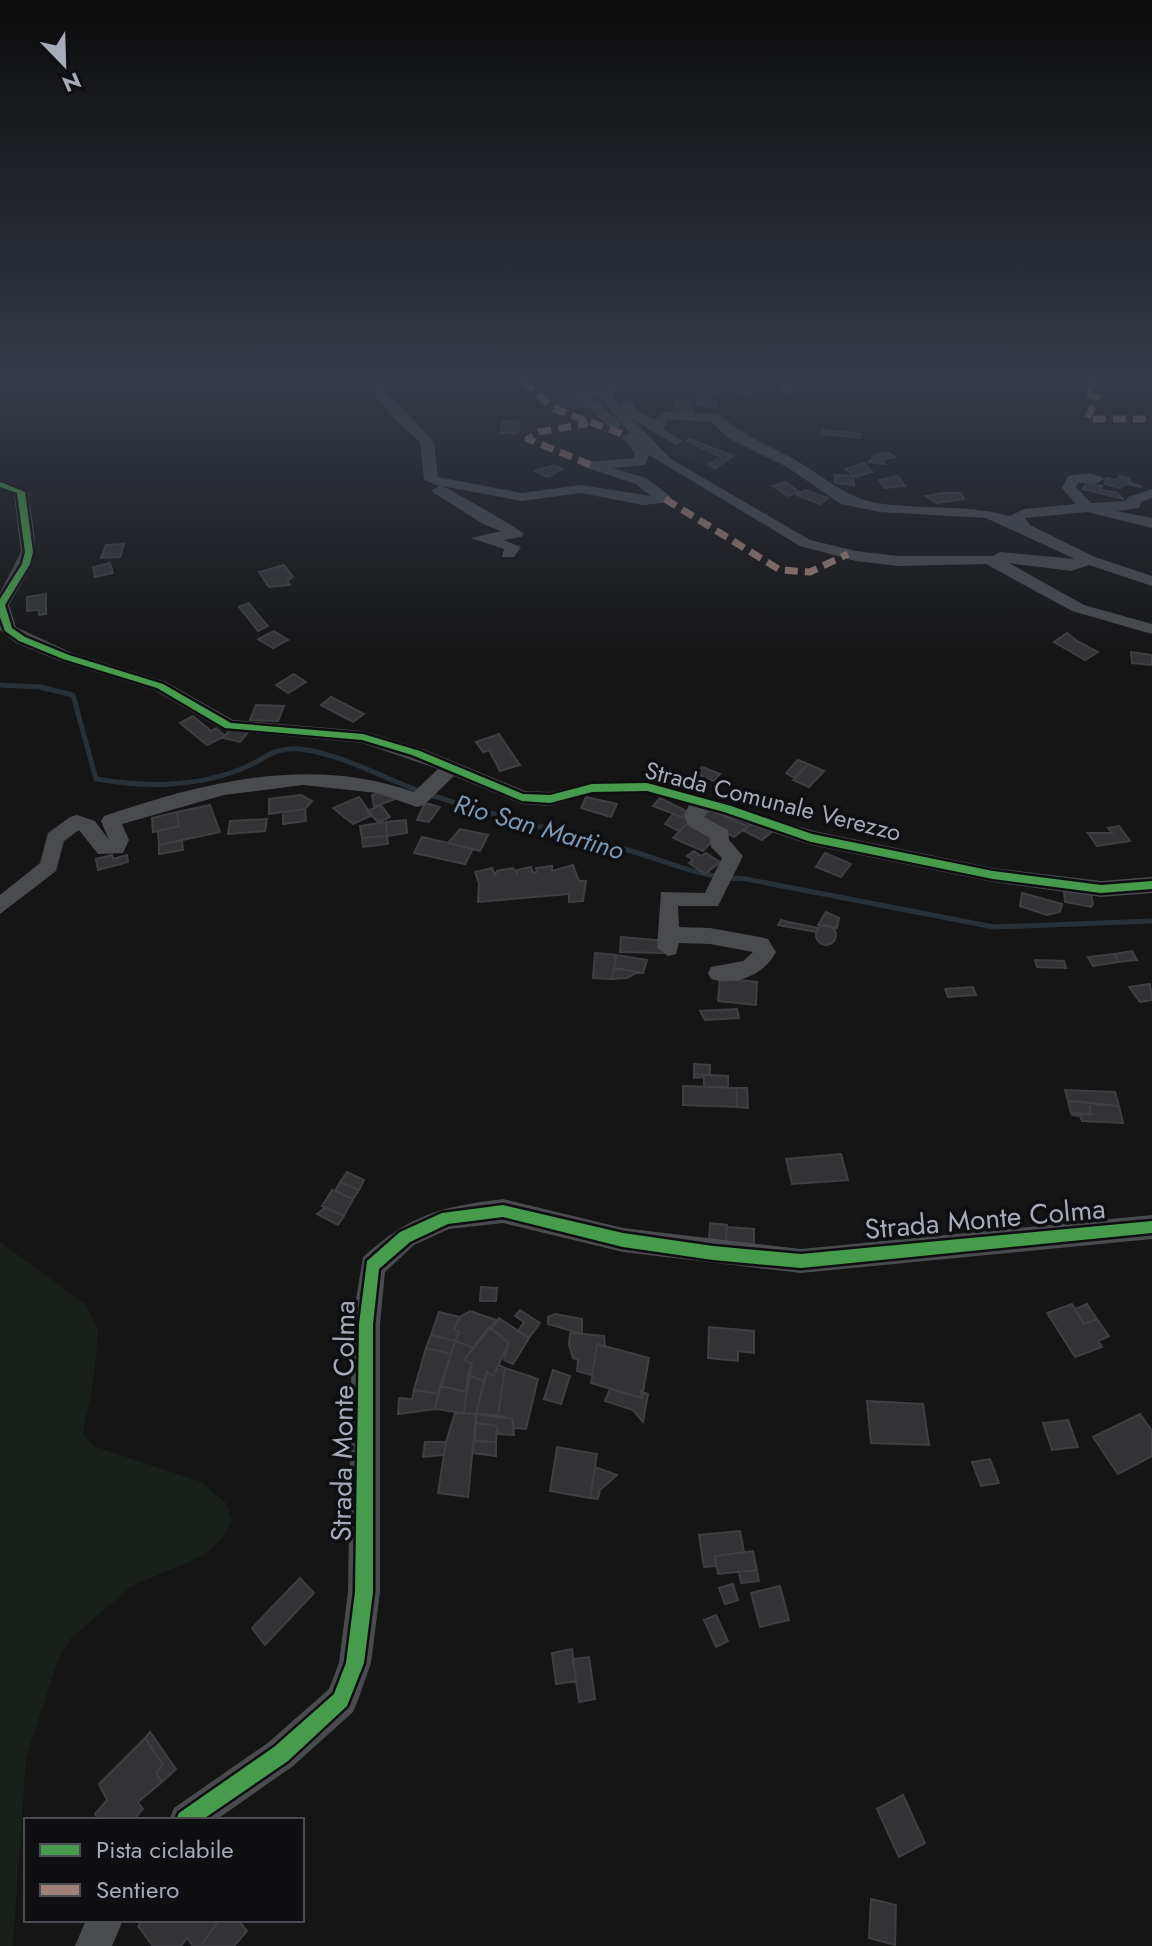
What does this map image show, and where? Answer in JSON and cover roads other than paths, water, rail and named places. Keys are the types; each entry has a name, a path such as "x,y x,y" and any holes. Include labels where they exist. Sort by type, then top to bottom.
{"street":[{"path":"429,472 438,489 456,496 490,526 512,529 516,534 479,538 513,547 508,554"},
{"path":"431,480 522,497 581,489 643,501 665,499 641,481 609,472"},
{"path":"683,472 805,543 856,556 898,561 1006,556 1071,566 1089,560"},
{"path":"803,472 846,501 880,508 971,511 1005,519 1089,560 1152,581"},
{"path":"1097,479 1073,479 1069,488 1087,508 1152,523"},
{"name":"Strada Comunale Verezzo","path":"0,484 21,492 29,552 26,564 1,605 8,629 22,639 66,657 160,686 229,726 363,737 416,753 522,797 550,799 592,788 647,787 811,838 993,875 1101,889 1152,885"},
{"path":"1017,527 1023,526 1017,517 1024,513 1134,505 1133,500 1152,493"},
{"path":"988,559 1021,574 1078,608 1152,629"},
{"path":"0,906 49,866 55,838 77,822 88,826 105,849 116,848 119,840 111,821 187,796 257,784 329,777 426,792 450,769"},
{"path":"695,800 702,806 694,816 696,821 721,835 718,842 733,856 711,901 668,897 669,942 710,936 760,945 765,952 762,961 752,967 719,973"},
{"name":"Strada Monte Colma","path":"189,1818 281,1754 341,1700 355,1663 364,1592 366,1324 372,1266 405,1237 447,1218 503,1211 623,1240 801,1261 1152,1227"},
{"path":"93,1946 104,1922"}],"waterway":[{"name":"Rio San Martino","path":"0,685 40,687 73,695 96,779 132,784 186,783 239,770 282,750 300,749 334,757 455,803 713,876 746,879 994,927 1152,921"}]}
